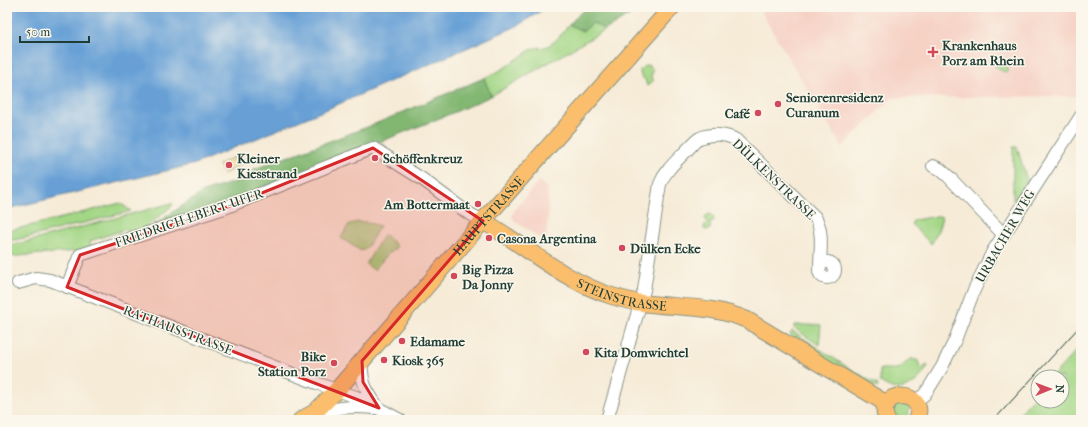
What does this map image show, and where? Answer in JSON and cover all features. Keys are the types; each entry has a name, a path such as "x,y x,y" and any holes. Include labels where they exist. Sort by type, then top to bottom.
{"main road":[{"name":"HAUPTSTRASSE","path":"304,419 315,412 337,390 483,221 672,7"},
{"name":"STEINSTRASSE","path":"483,221 545,263 583,285 612,296 641,303 681,306 734,314 747,320 887,404"},
{"path":"887,420 885,410 887,404 890,400 900,395 911,398 915,402 919,412 916,420"}],"street":[{"name":"URBACHER WEG","path":"915,402 924,395 942,367 955,340 974,290 993,251 1081,116"},
{"name":"DÜLKENSTRASSE","path":"607,420 641,303 660,184 670,167 699,138 704,136 731,136 815,217 820,229 820,267"},
{"name":"STEINSTRASSE","path":"373,148 422,179 468,213 483,221"},
{"name":"FRIEDRICH-EBERT-UFER","path":"67,287 80,255 227,207 373,148"},
{"path":"933,166 940,169 949,177 1004,235"},
{"name":"RATHAUSSTRASSE","path":"18,283 36,278 50,280 359,398 400,420"},
{"path":"362,361 361,373 363,382 368,393 379,408"},
{"path":"304,419 342,407 355,406 379,408"}],"highlighted area":[{"path":"373,148 483,221 362,361 363,382 379,408 67,287 80,255 227,207"}],"shaded area":[{"name":"Krankenhaus Porz am Rhein","path":"758,7 1081,7 1081,96 892,98 842,147"},
{"path":"539,181 547,188 548,196 548,224 544,241 516,222 512,217 514,210"}],"green space":[{"path":"589,7 639,7 640,9 605,30 593,23 583,31 569,25 579,14"},
{"path":"593,23 605,30 491,96 484,78 501,70 532,49 549,45 558,38 569,25 583,31"},
{"path":"995,56 1006,60 1007,72 1000,70 995,66 993,62"},
{"path":"647,65 651,67 653,71 651,77 654,80 647,86 645,79 641,76 640,70"},
{"path":"484,78 491,96 455,112 292,177 197,212 155,224 203,192 244,179 254,169 370,126"},
{"path":"1013,147 1017,147 1027,180 1013,201"},
{"path":"120,203 131,211 25,238 7,241 7,231"},
{"path":"172,203 173,205 139,233 130,236 127,229 90,241 91,247 78,251 7,257 7,245 26,242"},
{"path":"710,214 713,216 714,220 712,223 709,223 711,227 707,230 704,229 704,226 707,223 705,218"},
{"path":"939,216 942,217 932,243 930,243 912,225 914,220"},
{"path":"365,222 380,226 366,249 361,251 341,238 349,224"},
{"path":"384,234 397,246 374,270 366,264"},
{"path":"794,325 821,325 819,345 794,328"},
{"path":"792,331 878,385 877,388 821,358 819,354 790,335"},
{"path":"1081,345 1081,420 1014,420 1030,402 1030,409 1070,409 1070,369 1059,369"},
{"path":"912,358 914,361 916,359 919,362 918,364 922,369 927,365 928,366 918,380 909,386 898,389 890,388 880,382 881,369 898,369"},
{"path":"898,402 908,406 909,414 903,420 896,419 893,416 892,409"}],"sand":[{"name":"Kleiner Kiesstrand","path":"235,157 242,157 244,160 242,163 224,174 219,164"}],"water":[{"path":"7,7 547,7 517,26 325,110 195,164 7,209"}],"tram line":[{"path":"994,420 1081,325"}],"place":[{"name":"Krankenhaus Porz am Rhein","path":"933,52"},
{"name":"Seniorenresidenz Curanum","path":"778,104"},
{"name":"Café","path":"758,113"},
{"name":"Schöffenkreuz","path":"375,158"},
{"name":"Kleiner Kiesstrand","path":"229,165"},
{"name":"Am Bottermaat","path":"478,204"},
{"name":"Casona Argentina","path":"489,238"},
{"name":"Dülken Ecke","path":"622,248"},
{"name":"Big Pizza Da Jonny","path":"454,276"},
{"name":"Edamame","path":"402,341"},
{"name":"Kita Domwichtel","path":"586,352"},
{"name":"Kiosk 365","path":"384,360"},
{"name":"Bike Station Porz","path":"334,363"}]}
